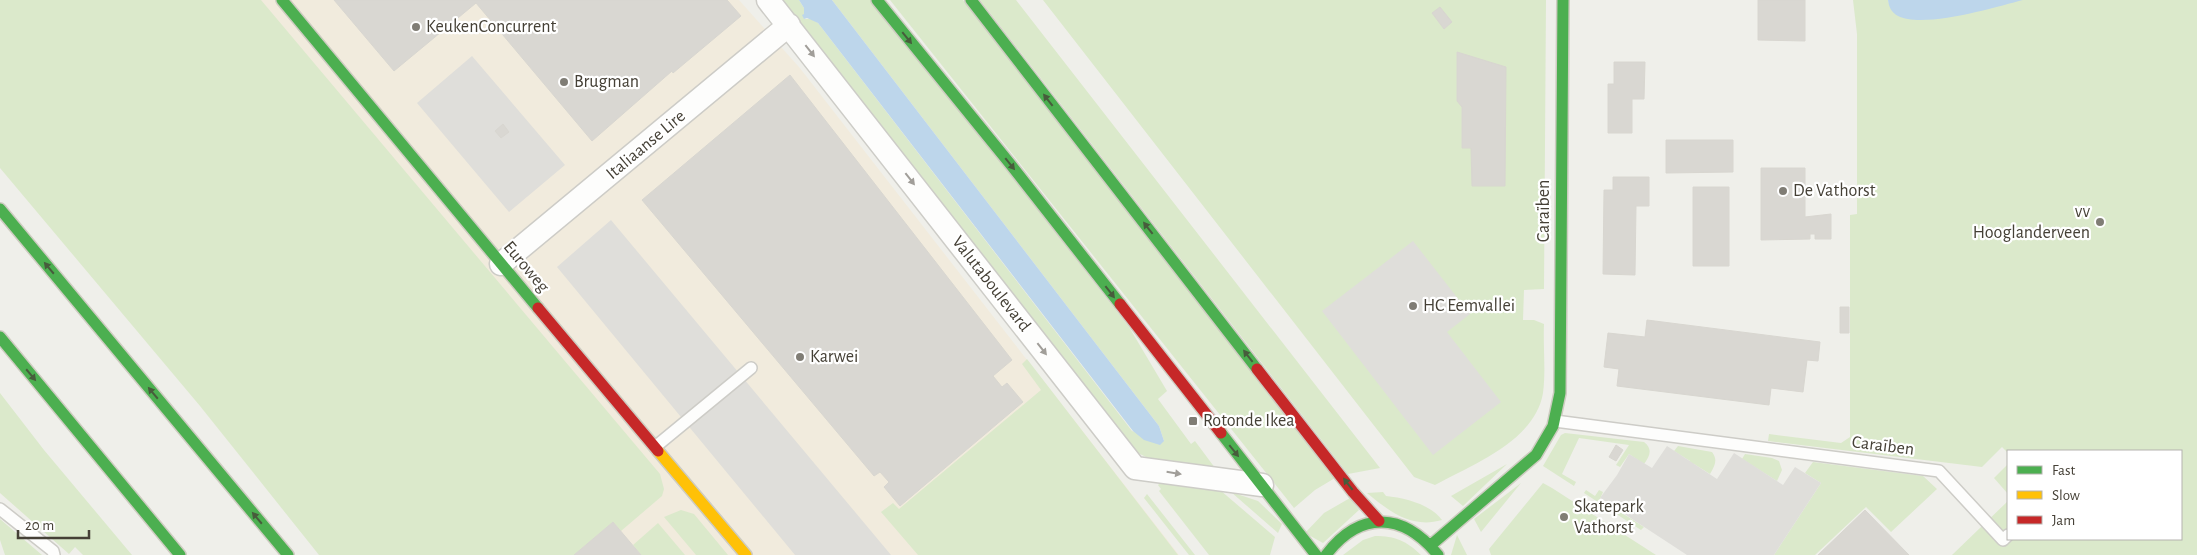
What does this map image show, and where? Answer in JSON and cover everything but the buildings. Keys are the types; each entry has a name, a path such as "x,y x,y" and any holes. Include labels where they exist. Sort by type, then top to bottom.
{"main road":[{"name":"Euroweg","path":"282,0 746,555"},
{"path":"877,0 1011,165 1316,555"},
{"path":"971,0 1346,483 1379,522"},
{"name":"Caraïben","path":"1431,545 1536,454 1548,438 1555,422 1560,393 1563,0"},
{"path":"0,210 288,555"},
{"path":"0,338 180,555"},
{"path":"1326,555 1343,535 1357,527 1379,522 1406,526 1420,534 1438,555"}],"street":[{"name":"Valutaboulevard","path":"768,0 1135,468 1262,485"},
{"name":"Italiaanse Lire","path":"501,264 789,25"}],"lane":[{"path":"655,447 751,368"},
{"name":"Caraïben","path":"1555,422 1938,471 2004,540 2007,536"},
{"path":"0,508 53,551 54,555"}],"shaded area":[{"path":"0,0 739,0 799,67 1179,555 398,555"},
{"path":"472,56 565,165 509,212 417,103"},
{"path":"611,220 891,555 795,555 557,267"},
{"path":"1413,241 1470,314 1447,332 1501,402 1433,455 1322,311"},
{"path":"1667,446 1717,479 1734,453 1783,485 1795,467 1821,483 1774,555 1687,555 1600,498 1617,475 1629,454 1652,468"}],"green space":[{"path":"0,0 261,0 660,474 664,489 662,496 621,531 613,522 574,555 319,555 200,406 0,168"},
{"path":"777,0 799,0 804,8 804,19 812,19 818,23 1132,431 1164,441 1159,426 832,0 874,0 1129,327 1167,391 1158,399 1191,444 1195,441 1218,472 1150,459 1136,452"},
{"path":"890,0 963,0 1335,478 1315,490 1294,508"},
{"path":"980,0 1016,0 1380,468 1348,474"},
{"name":"HC Eemvallei","path":"1043,0 1546,0 1544,289 1524,290 1523,320 1534,320 1544,324 1544,376 1543,393 1538,410 1528,425 1500,449 1435,485 1414,477"},
{"path":"1853,0 1888,0 1896,13 1909,18 1925,19 1941,17 1936,0 2197,0 2197,555 1952,555 2007,502 2007,540 2182,540 2182,450 2007,450 2007,452 2002,447 1982,467 1768,441 1769,434 1841,443 1850,437 1850,215 1857,214 1857,34"},
{"path":"1027,359 1178,555 918,555 881,512 893,503 899,509 1041,390 1022,364"},
{"path":"0,393 44,450 132,555 83,555 75,547 69,554 0,493"},
{"path":"1565,433 1644,442 1649,447 1649,455 1644,464 1629,454 1620,467 1616,465 1629,445 1579,438 1562,474 1576,482 1574,486 1543,466 1561,435"},
{"path":"1678,446 1712,452 1715,463 1710,474 1694,464 1644,499 1690,461 1674,451"},
{"path":"1745,454 1772,458 1779,461 1782,470 1777,481 1742,459"},
{"path":"1813,462 1923,476 1937,489 1891,532 1866,507 1815,555 1774,555 1821,483 1805,473"},
{"path":"1507,464 1463,506 1451,496"},
{"path":"2007,465 2007,493 1994,478"},
{"path":"1160,483 1220,490 1275,537 1270,555 1209,555 1159,491 1161,489 1158,485"},
{"path":"1521,483 1481,532 1474,519"},
{"name":"Skatepark Vathorst","path":"1543,483 1656,555 1491,555 1489,549"},
{"path":"1586,490 1595,496 1599,490 1603,492 1600,499 1644,527 1641,530 1584,493"},
{"path":"1231,492 1258,501 1282,524 1278,533"},
{"path":"1383,492 1386,496 1409,500 1424,506 1437,514 1442,520 1420,522 1401,517 1367,493"},
{"path":"1147,494 1195,555 1189,555 1144,498"},
{"path":"1350,498 1359,510 1323,543 1305,533 1324,513"},
{"path":"681,510 694,514 728,555 696,555 664,517"},
{"path":"0,519 42,555 5,555 0,540"},
{"path":"658,523 685,555 641,555 633,545"},
{"path":"1457,535 1467,555 1451,555"},
{"path":"1375,536 1400,540 1411,546 1421,555 1343,555 1363,540"}],"water":[{"path":"799,0 832,0 1159,426 1164,441 1160,445 1144,440 1133,431 818,23 807,18 804,19 802,15 804,14 804,8"},
{"path":"1888,0 2023,0 1978,12 1924,20 1898,16 1891,9"}],"traffic: fast":[{"path":"282,0 538,308"},
{"path":"877,0 1011,165 1120,304"},
{"path":"971,0 1257,369"},
{"path":"1431,545 1536,455 1553,426 1560,393 1563,0"},
{"path":"0,209 288,555"},
{"path":"0,337 180,555"},
{"path":"1221,433 1316,555"},
{"path":"1326,555 1339,540 1353,530 1367,524 1382,522 1396,524 1411,531 1425,541 1438,555"}],"traffic: slow":[{"path":"658,451 746,555"}],"traffic: jam":[{"path":"1120,304 1221,433"},
{"path":"538,308 658,451"},
{"path":"1257,369 1353,492 1379,521"}],"place":[{"name":"KeukenConcurrent","path":"416,27"},
{"name":"Brugman","path":"564,82"},
{"name":"De Vathorst","path":"1783,191"},
{"name":"vv Hooglanderveen","path":"2100,222"},
{"name":"HC Eemvallei","path":"1413,306"},
{"name":"Karwei","path":"800,357"},
{"name":"Rotonde Ikea","path":"1193,421"},
{"name":"Skatepark Vathorst","path":"1564,517"}]}
